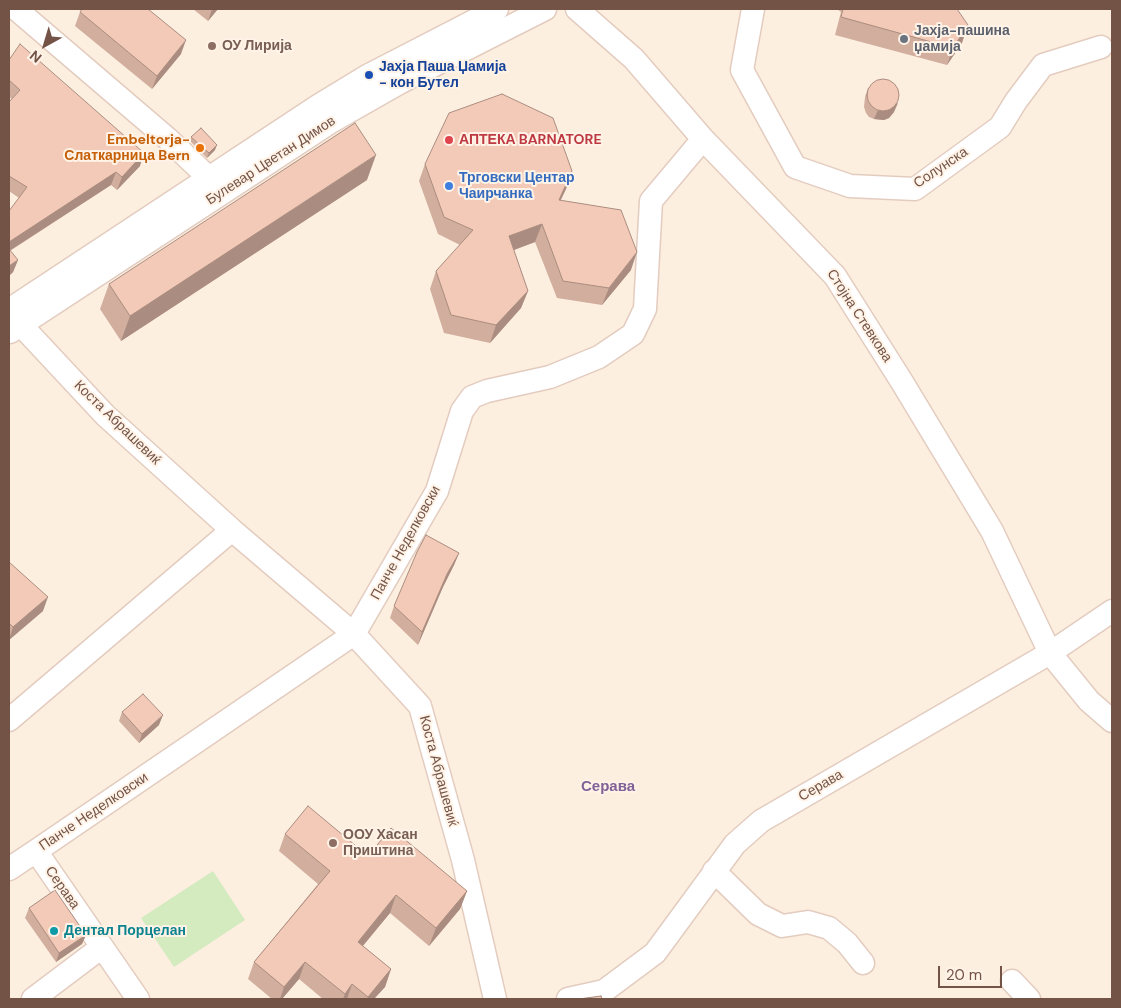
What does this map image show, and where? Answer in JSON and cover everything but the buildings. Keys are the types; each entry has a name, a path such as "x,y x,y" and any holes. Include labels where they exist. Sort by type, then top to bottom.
{"street":[{"path":"16,9 168,139 209,178"},
{"name":"Булевар Цветан Димов","path":"12,319 209,178 318,106 369,75 496,9"},
{"name":"Булевар Цветан Димов","path":"12,319 329,123 401,82 545,9"},
{"name":"Стојна Стевкова","path":"577,9 634,59 703,140 835,276 992,531 1050,653 1089,701 1112,721"},
{"name":"Солунска","path":"753,9 742,70 790,159 795,167 850,186 915,189 1000,127 1016,101 1043,65 1101,47"},
{"name":"Панче Неделковски","path":"9,869 354,634 437,491 462,411 472,397 487,391 550,377 599,358 632,334 645,309 651,202 703,140"},
{"name":"Коста Абрашевиќ","path":"12,319 105,415 232,530 354,634 420,706 463,860 495,999"},
{"path":"9,720 232,530"},
{"name":"Серава","path":"568,999 604,991 655,953 735,844 762,821 1050,653 1112,611"},
{"name":"Серава","path":"36,851 138,999"},
{"path":"714,871 758,914 782,926 808,922 829,928 848,943 863,962"},
{"path":"33,999 102,947"},
{"path":"1012,981 1029,999"}],"green space":[{"path":"213,871 245,920 174,967 141,918"}],"place":[{"name":"Јахја-пашина џамија","path":"904,39"},
{"name":"ОУ Лирија","path":"212,46"},
{"name":"Јахја Паша Џамија - кон Бутел","path":"369,75"},
{"name":"АПТЕКА BARNATORE","path":"449,140"},
{"name":"Embeltorja- Слаткарница Bern","path":"200,148"},
{"name":"Трговски Центар Чаирчанка","path":"449,186"},
{"name":"ООУ Хасан Приштина","path":"333,843"},
{"name":"Дентал Порцелан","path":"54,931"}],"district":[{"name":"Серава","path":"608,787"}]}
